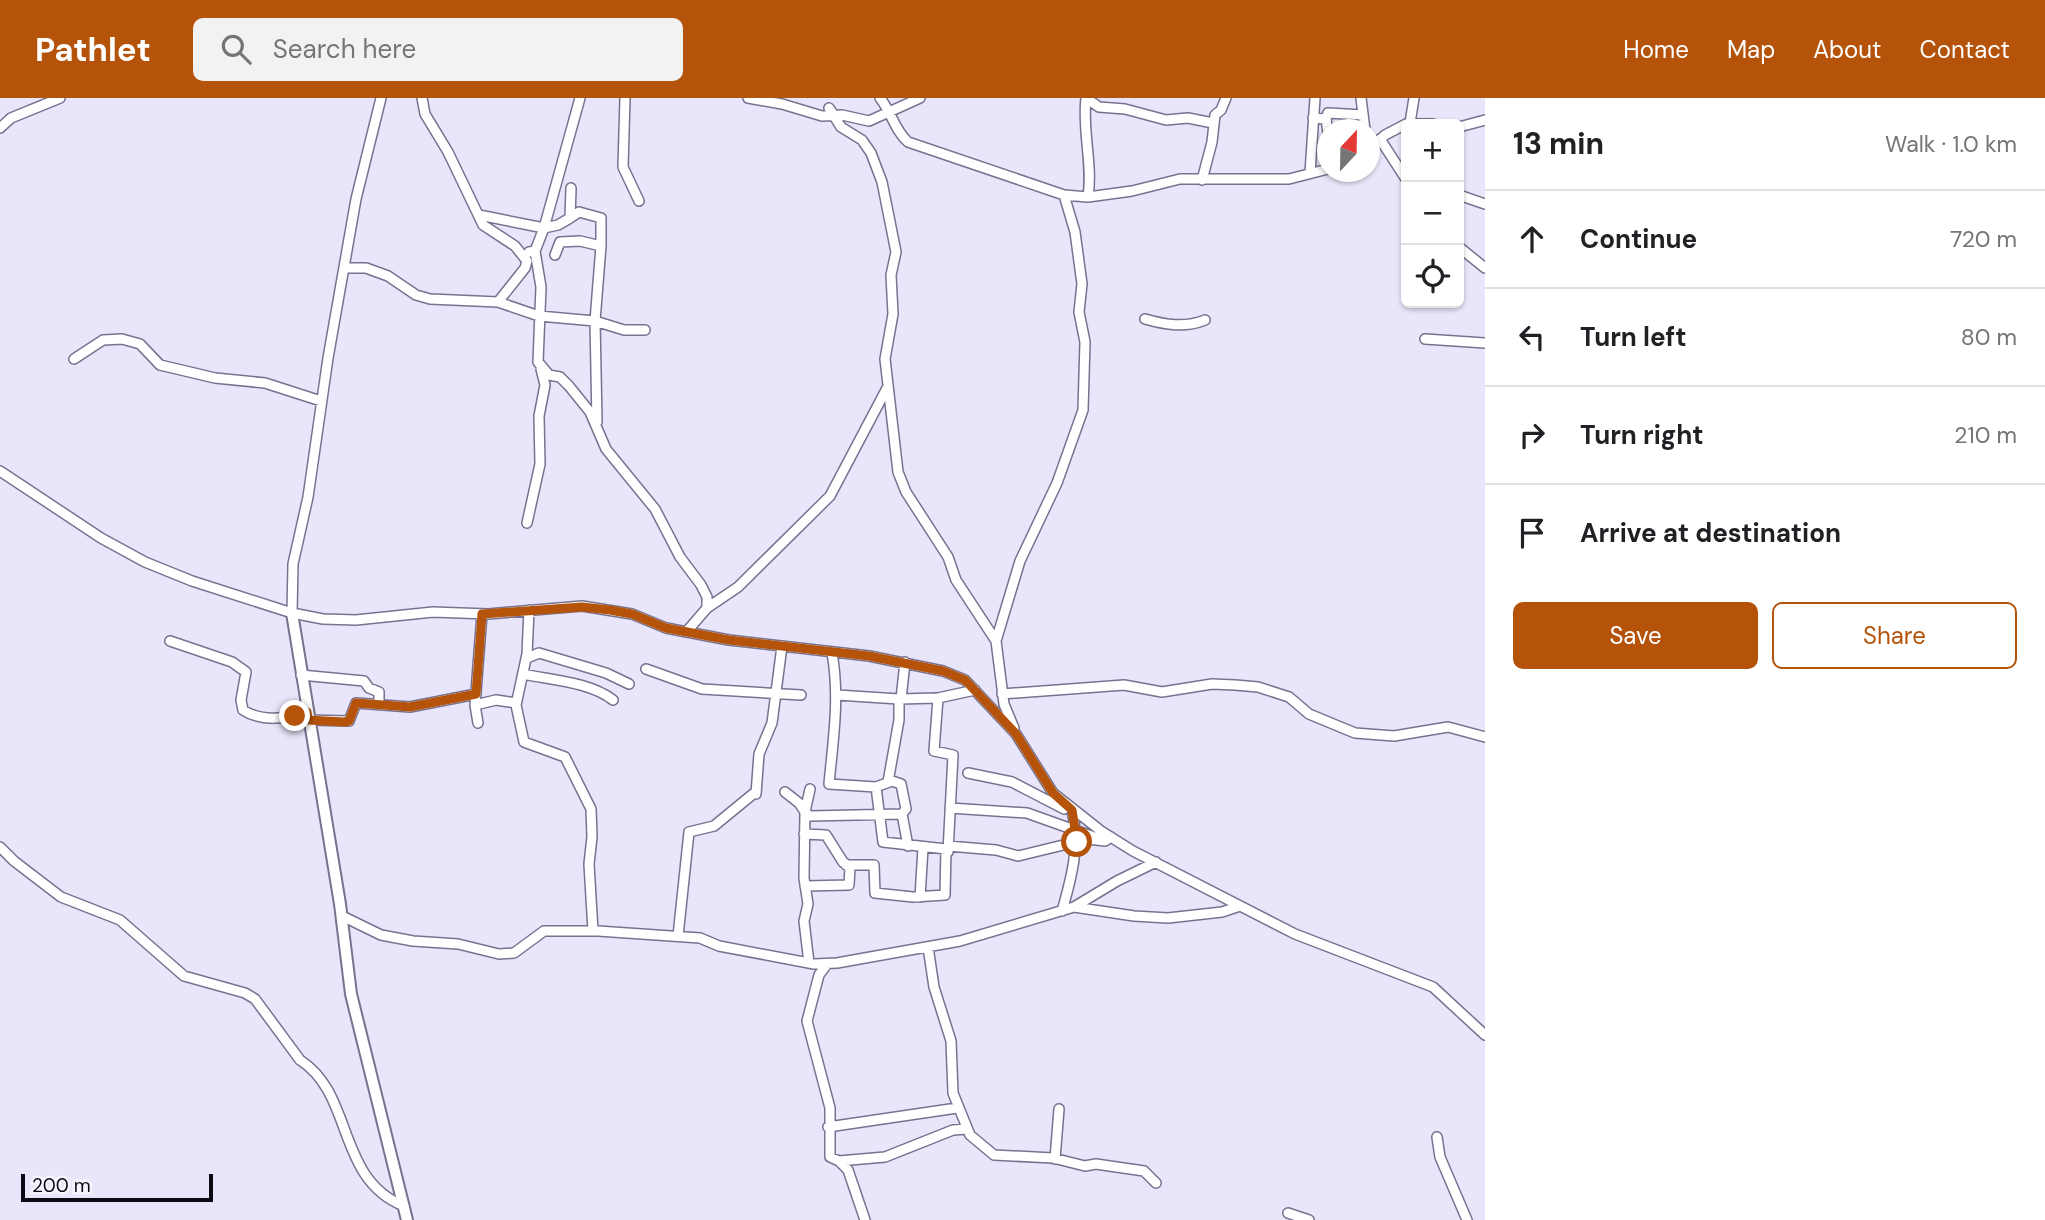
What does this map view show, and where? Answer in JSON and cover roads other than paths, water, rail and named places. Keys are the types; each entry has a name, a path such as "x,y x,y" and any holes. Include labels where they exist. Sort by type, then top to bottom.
{"main road":[{"path":"292,613 342,916 351,994 407,1220"}],"street":[{"path":"0,128 11,118 60,98"},
{"path":"292,613 293,564 308,497 321,401 356,199 381,98"},
{"path":"422,98 425,114 449,152 483,225 515,246 527,261 525,268 498,302"},
{"path":"527,523 540,464 539,416 545,386 536,345 541,287 535,251 544,228 580,98"},
{"path":"625,98 622,167 639,201"},
{"path":"748,98 782,104 821,116 831,112 869,121 920,98"},
{"path":"821,98 841,127 862,140 872,153 896,252 891,275 893,314 885,359 898,472 906,492 948,557 956,580 996,641"},
{"path":"880,98 890,111 899,132 908,142 1063,195 1088,197 1132,191 1180,179 1271,181 1317,171"},
{"path":"1088,197 1090,169 1084,122 1086,98 1099,107 1125,109 1166,120 1188,118 1213,123"},
{"path":"1099,107 1107,98"},
{"path":"1202,180 1212,142 1214,115 1221,110 1226,98"},
{"path":"1310,173 1315,98"},
{"path":"1361,98 1364,119"},
{"path":"1408,119 1414,98"},
{"path":"1313,118 1326,119 1328,113 1363,115"},
{"path":"1464,126 1485,120"},
{"path":"1401,127 1380,139 1401,171"},
{"path":"570,218 571,188"},
{"path":"1016,734 1002,694 996,641 1020,561 1057,483 1083,410 1085,342 1079,312 1082,284 1075,232 1063,195"},
{"path":"1464,197 1485,204"},
{"path":"479,215 544,228 558,225 579,212 601,218 596,321 597,427"},
{"path":"555,256 560,242 580,240 601,246"},
{"path":"522,254 535,251"},
{"path":"1464,251 1485,268"},
{"path":"344,268 366,268 388,276 416,295 430,299 498,302 538,316 596,321 624,330 645,330"},
{"path":"1145,319 1179,326 1205,320"},
{"path":"74,359 103,340 122,339 140,344 160,365 215,378 265,383 321,401"},
{"path":"1425,339 1485,343"},
{"path":"541,369 559,377 569,386 597,427 606,449 655,509 680,557 701,584 707,597 706,608"},
{"path":"688,630 706,608 738,587 831,496 888,386"},
{"path":"0,471 101,538 145,562 292,613 323,619 356,620 433,611 482,614 582,607 632,614 666,628 688,630 729,640 905,662 943,671 965,680 1016,734 1053,793 1106,839"},
{"path":"529,610 527,658 516,703 524,742 565,757 591,809 589,864 593,931"},
{"path":"478,723 475,700 482,614"},
{"path":"170,641 232,662 246,672 241,700 243,710 252,716 307,716 349,721 356,703 410,707 475,700 516,703"},
{"path":"678,936 688,831 714,826 755,794 759,754 772,723 782,646"},
{"path":"527,658 539,653 606,673 629,684"},
{"path":"832,653 837,695 829,784 876,787 888,782 904,787 906,809 902,814 908,846"},
{"path":"888,782 899,720 905,662"},
{"path":"646,669 702,689 801,695"},
{"path":"523,674 596,690 613,700"},
{"path":"301,675 364,681 369,688 379,692 379,704"},
{"path":"1002,694 1124,685 1163,692 1212,684 1258,687 1289,697 1309,714 1355,733 1394,736 1448,727 1485,737"},
{"path":"837,695 900,699 938,698 975,691"},
{"path":"846,865 874,865 875,893 920,897 945,895 953,755 941,755 934,751 932,744 938,698"},
{"path":"968,773 1012,782 1072,812 1077,842 1073,874 1062,911"},
{"path":"876,787 877,811 882,814"},
{"path":"809,963 804,921 808,904 804,834 810,789"},
{"path":"785,792 810,816 902,814"},
{"path":"950,808 1027,813 1106,839 1296,934 1433,986 1485,1035"},
{"path":"882,814 884,842 923,848 996,850 1018,856 1077,842 1106,839"},
{"path":"804,834 827,835 850,867 849,885 805,886"},
{"path":"0,847 61,897 120,920 184,976 245,993 255,999 300,1060 308,1065 331,1095 364,1175 380,1195 404,1206"},
{"path":"920,897 923,848"},
{"path":"342,916 381,935 413,942 458,944 499,954 514,953 544,931 593,931 700,938 719,946 827,964 928,947 1062,911 1156,862"},
{"path":"1074,907 1168,918 1222,912 1240,906"},
{"path":"928,947 934,987 951,1041 950,1078 957,1108 970,1135 994,1155 1055,1158 1085,1166 1096,1164 1144,1171 1156,1182"},
{"path":"827,964 819,975 807,1021 830,1108 830,1157 848,1170 865,1220"},
{"path":"828,1128 957,1108"},
{"path":"1055,1158 1059,1109"},
{"path":"839,1161 885,1157 953,1130 967,1129"},
{"path":"1437,1137 1440,1157 1466,1220"},
{"path":"1288,1213 1309,1220"}]}
